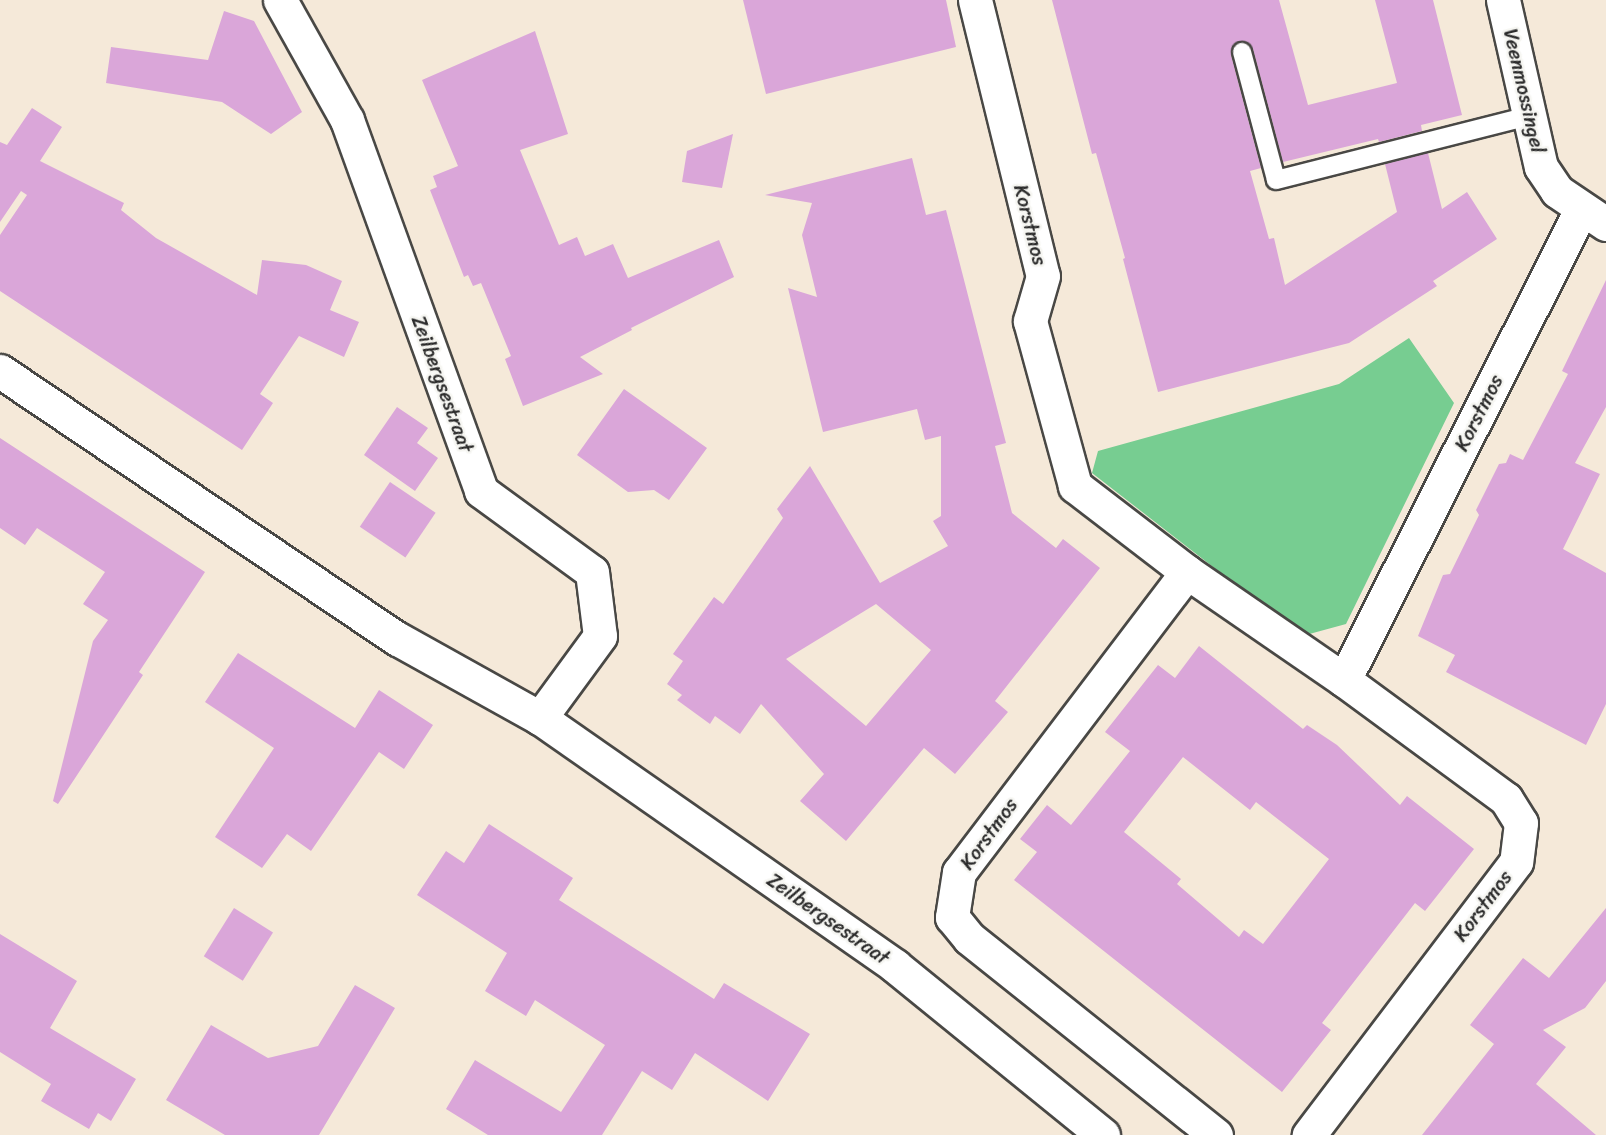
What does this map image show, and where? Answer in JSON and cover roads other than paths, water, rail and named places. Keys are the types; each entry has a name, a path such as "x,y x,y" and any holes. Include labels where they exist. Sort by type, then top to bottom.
{"street":[{"name":"Zeilbergsestraat","path":"280,0 347,120 481,491 592,572 600,636 540,718"},
{"name":"Korstmos","path":"975,0 1042,276 1030,321 1075,486 1187,572 1344,680 1506,799 1521,823 1516,862 1309,1135"},
{"name":"Veenmossingel","path":"1503,0 1541,167 1557,191 1594,217"},
{"name":"Korstmos","path":"1344,680 1594,217"},
{"name":"Zeilbergsestraat","path":"0,371 398,639 540,718 895,966 1102,1135"},
{"name":"Korstmos","path":"1187,572 959,872 952,917 969,938 1216,1135"}],"lane":[{"path":"1242,52 1276,180 1529,116"}]}
